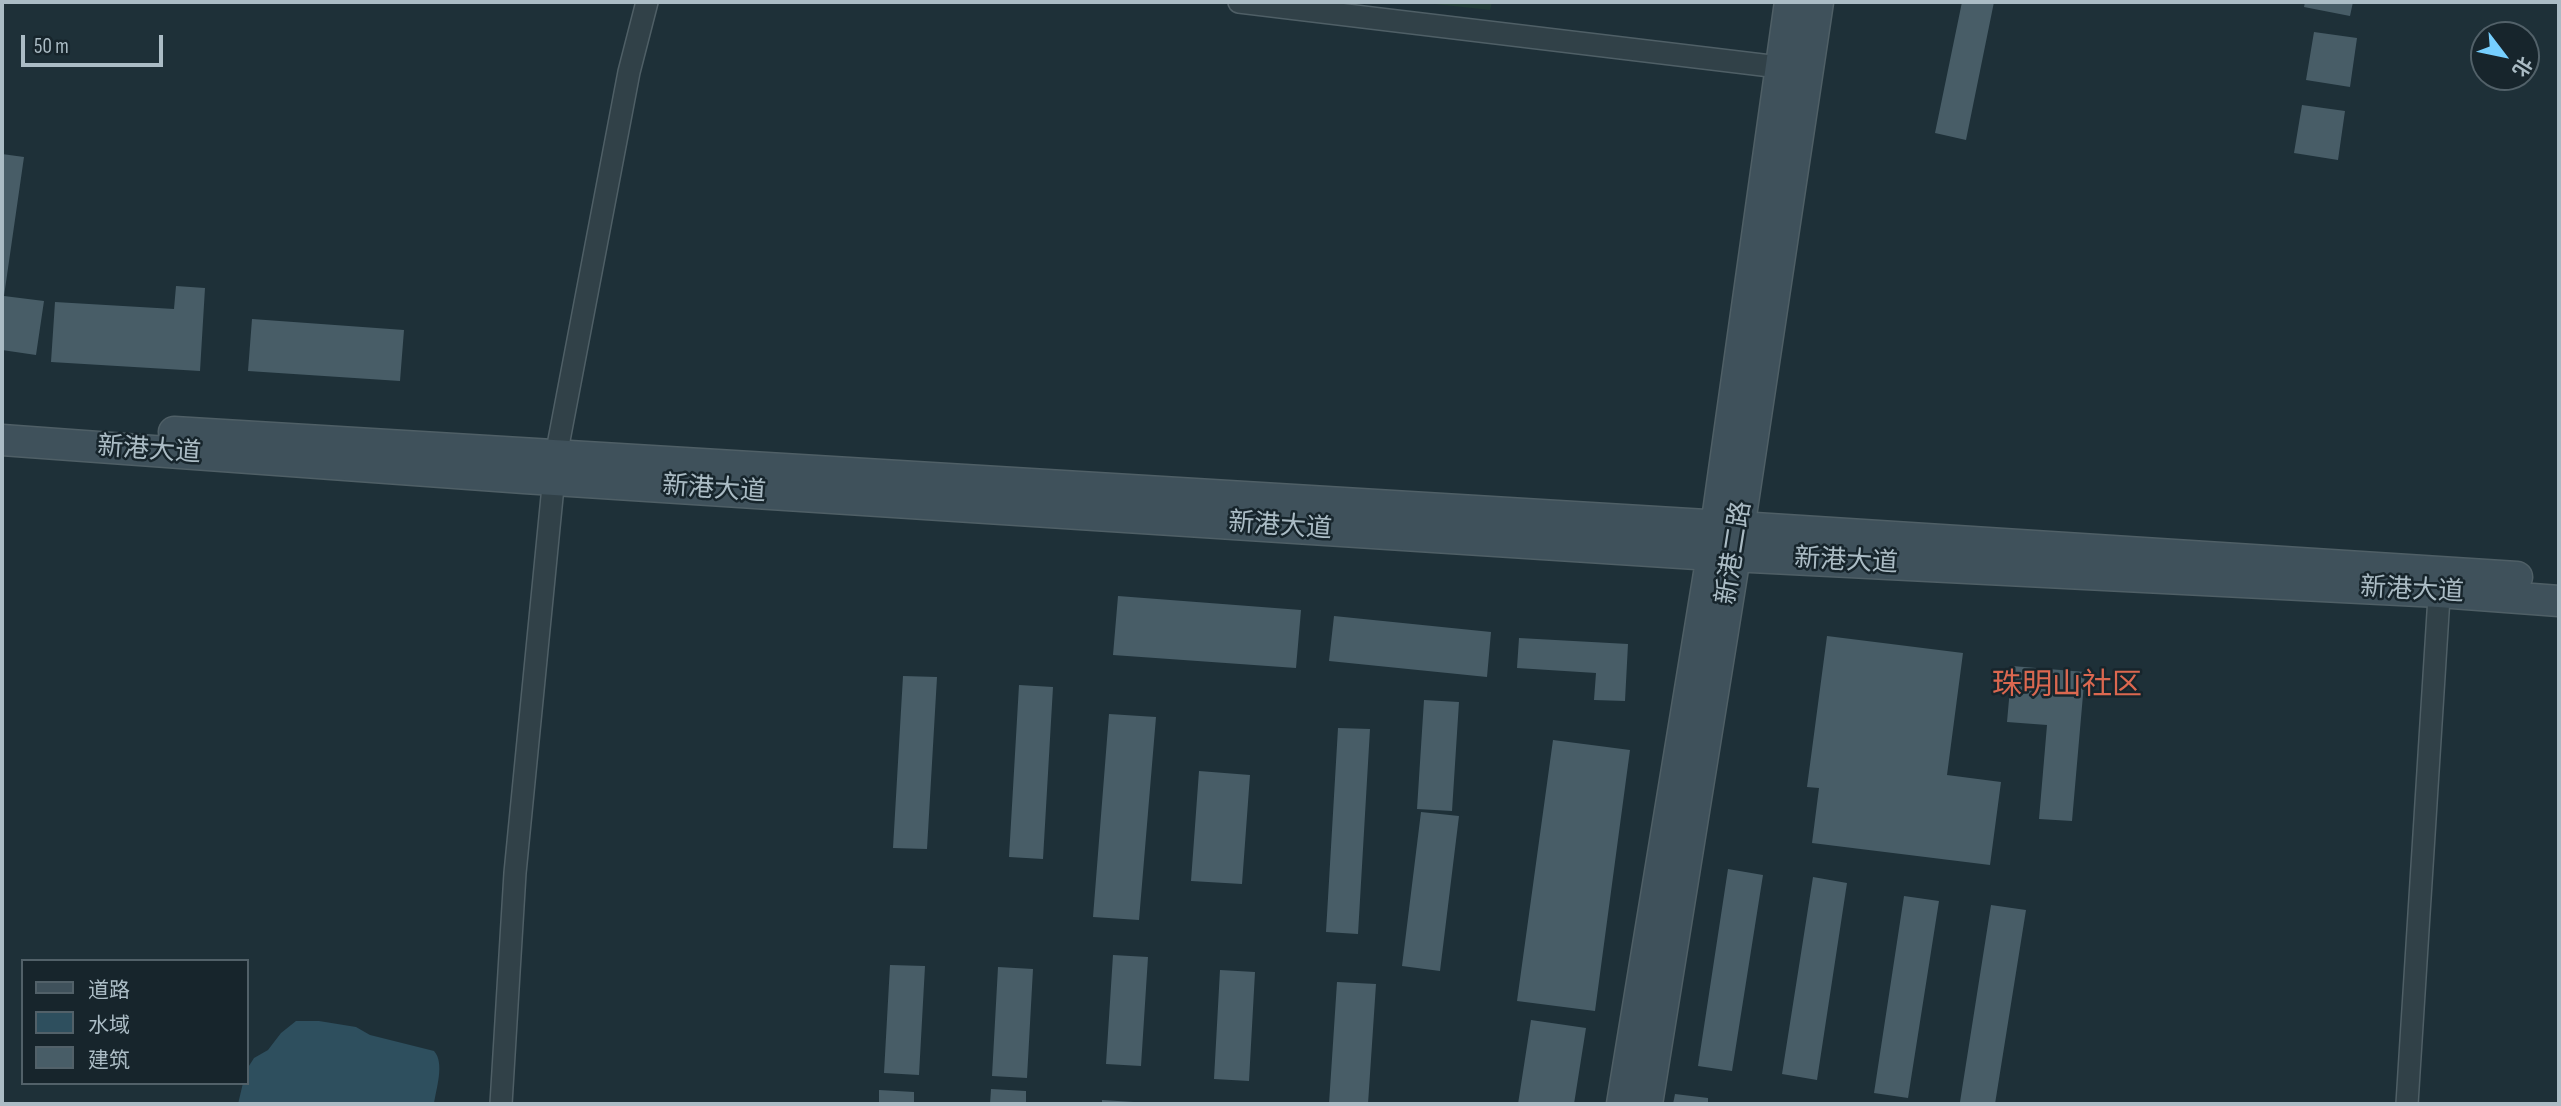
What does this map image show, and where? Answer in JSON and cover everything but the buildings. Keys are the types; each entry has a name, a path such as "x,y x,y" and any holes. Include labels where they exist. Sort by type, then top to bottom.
{"main road":[{"name":"新港二路","path":"1647,1104 1725,541 1779,67 1790,2"},
{"name":"新港二路","path":"1622,1104 1725,541 1818,2"},
{"name":"新港大道","path":"2,422 555,468"},
{"name":"新港大道","path":"2,440 555,468 1725,541 2440,582 2559,581"},
{"name":"新港大道","path":"2440,582 2559,601"}],"street":[{"path":"501,1104 515,873 555,468 629,72 647,2"},
{"path":"1239,2 1779,67"},
{"path":"2407,1104 2440,582"}],"green space":[{"path":"1416,2 1492,2 1490,10"}],"water":[{"path":"296,1021 319,1021 356,1027 370,1035 434,1051 439,1069 434,1104 238,1104 243,1085 248,1085 248,1067 254,1058 268,1050 281,1033"}],"district":[{"name":"珠明山社区","path":"2067,686"}]}
